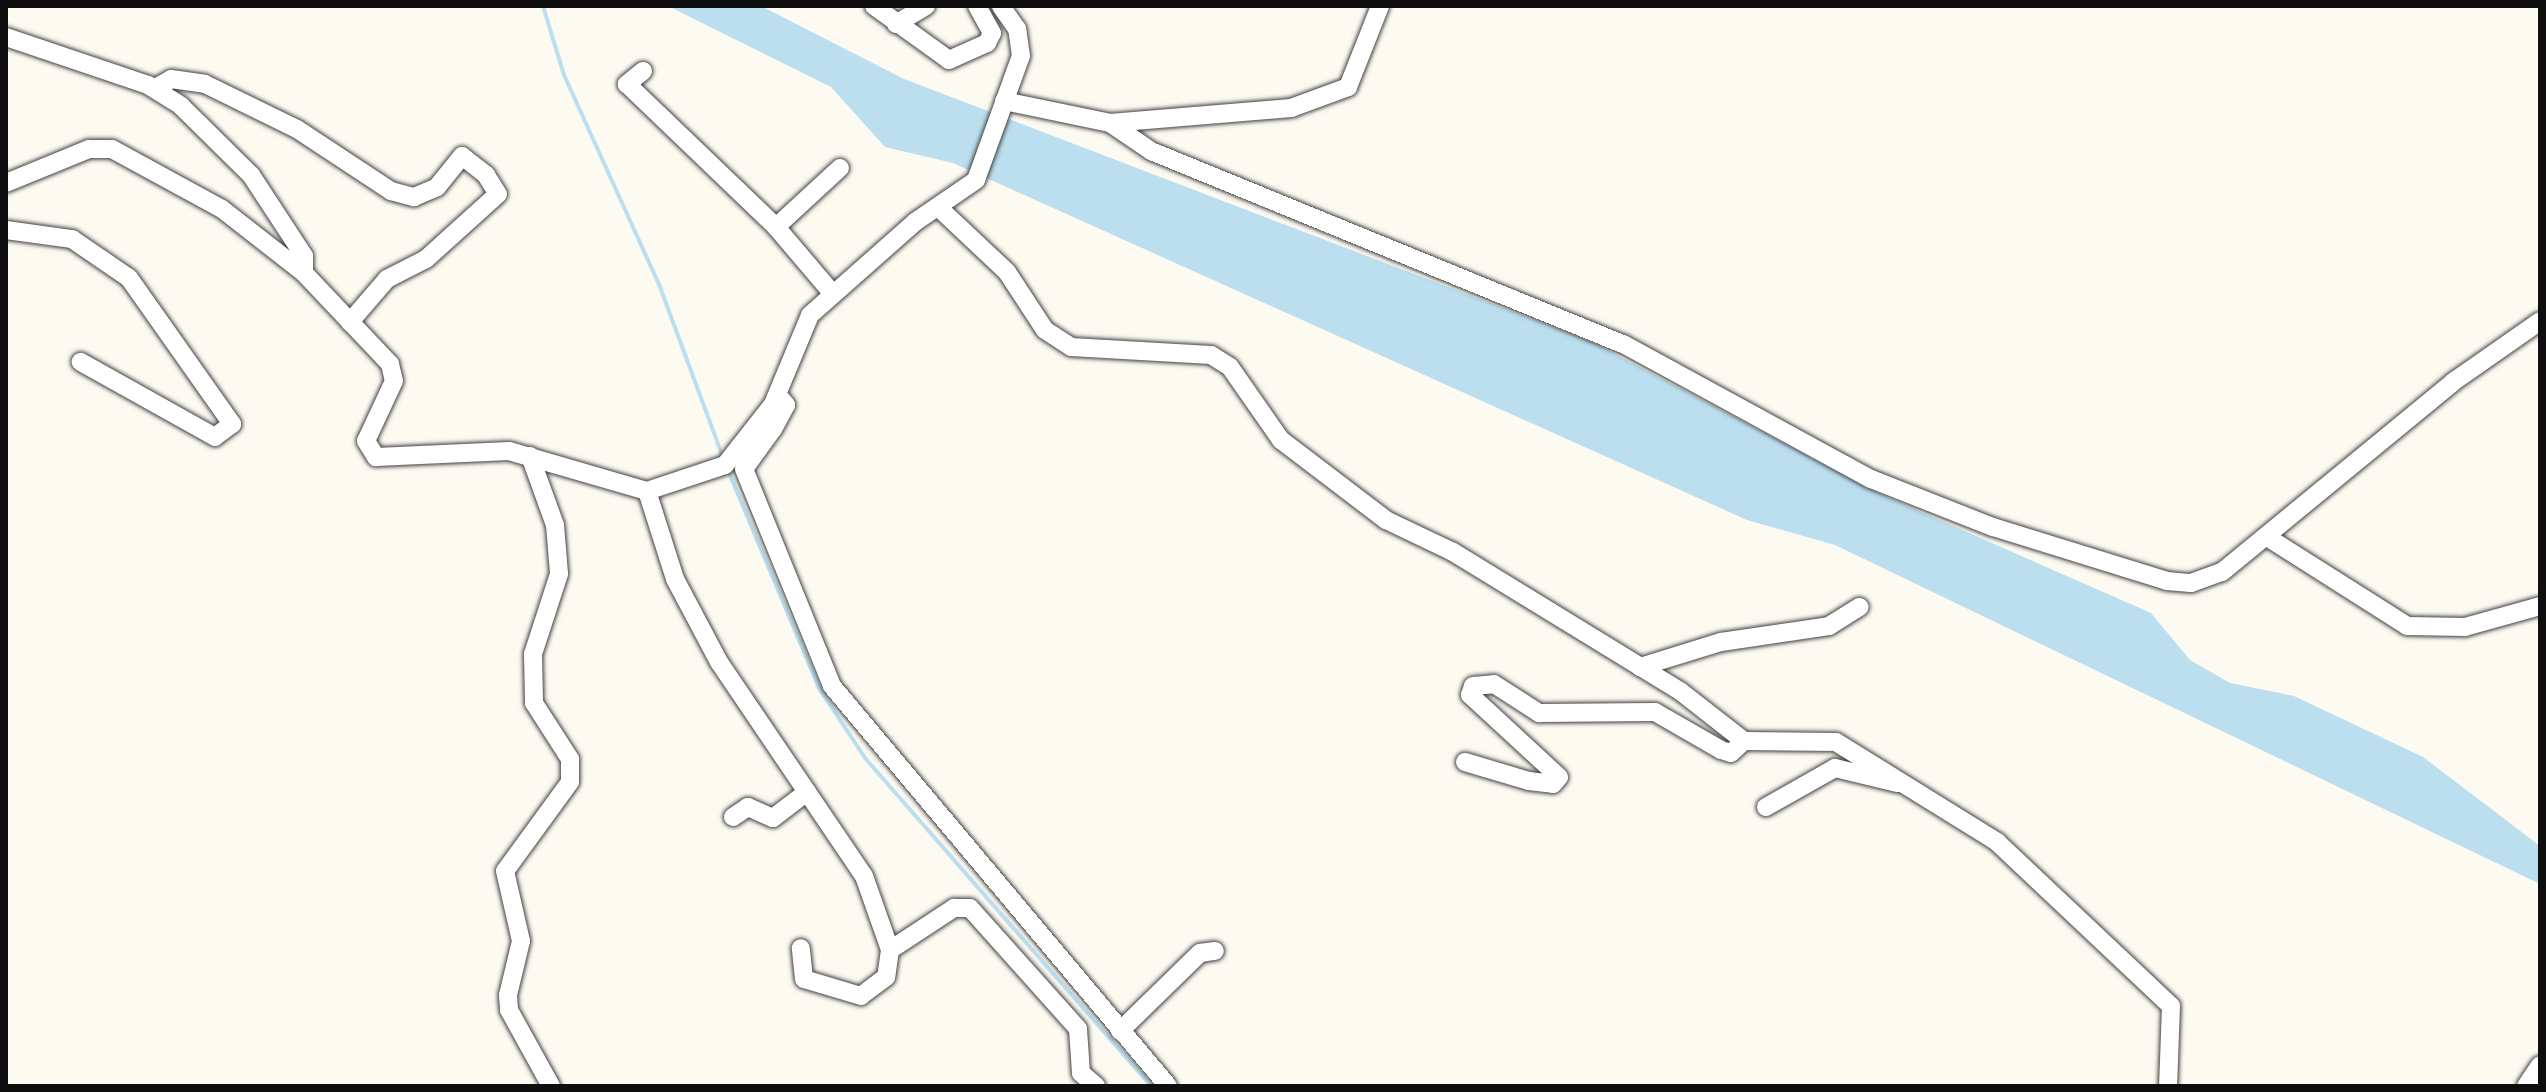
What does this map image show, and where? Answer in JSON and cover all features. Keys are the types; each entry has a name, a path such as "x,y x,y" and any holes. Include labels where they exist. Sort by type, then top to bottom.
{"street":[{"path":"874,6 949,60 987,43 992,33 977,6"},
{"path":"896,24 926,6"},
{"path":"6,183 89,149 112,149 222,209 304,273 390,364 394,381 366,441 376,457 455,451 530,456 647,491 676,485 725,465 775,399 810,315 938,207 976,180 1022,43 1001,6"},
{"path":"1003,104 1110,123 1291,108 1333,95 1356,76 1380,6"},
{"path":"6,37 155,88 251,175 304,256 304,273"},
{"path":"643,71 627,84 776,227 833,294"},
{"path":"155,88 171,79 205,84 297,129 391,191 414,197 437,187 462,156 486,175 498,194 426,259 387,279 350,322"},
{"path":"1110,123 1151,151 1625,345 1871,479 1993,527 2191,583 2222,572 2453,382 2540,321"},
{"path":"776,227 840,168"},
{"path":"938,207 1007,272 1045,330 1071,347 1211,355 1230,367 1281,440 1386,520 1453,552 1640,667 1744,741 1836,742 1997,842 2158,991 2176,1024 2168,1086"},
{"path":"6,230 72,239 129,278 232,424 215,437 81,362"},
{"path":"775,399 786,405 744,469 832,686 1168,1086"},
{"path":"530,456 555,525 559,574 533,654 534,703 570,759 570,782 505,871 521,941 508,995 551,1086"},
{"path":"647,491 675,579 719,662 864,876 890,950 886,977 861,996 804,979 801,948"},
{"path":"2267,537 2407,626 2465,627 2540,606"},
{"path":"1640,667 1721,642 1829,626 1860,607"},
{"path":"1465,762 1529,781 1553,784 1559,777 1470,695 1473,686 1494,684 1539,713 1655,712 1721,750 1731,753 1744,741"},
{"path":"1766,807 1835,768 1902,782"},
{"path":"733,817 748,807 773,818 807,792"},
{"path":"890,950 954,908 970,908 1078,1029 1081,1073 1096,1086"},
{"path":"1120,1031 1200,953 1215,951"},
{"path":"2526,1086 2540,1065"}],"water":[{"path":"668,6 761,6 904,79 1592,342 1878,493 2151,613 2190,660 2230,683 2294,696 2423,757 2540,846 2540,884 1835,545 1747,520 953,163 885,147 831,87"}],"waterway":[{"path":"543,6 564,75 660,287 724,460"},
{"path":"727,468 819,688 865,758 1151,1086"}]}
